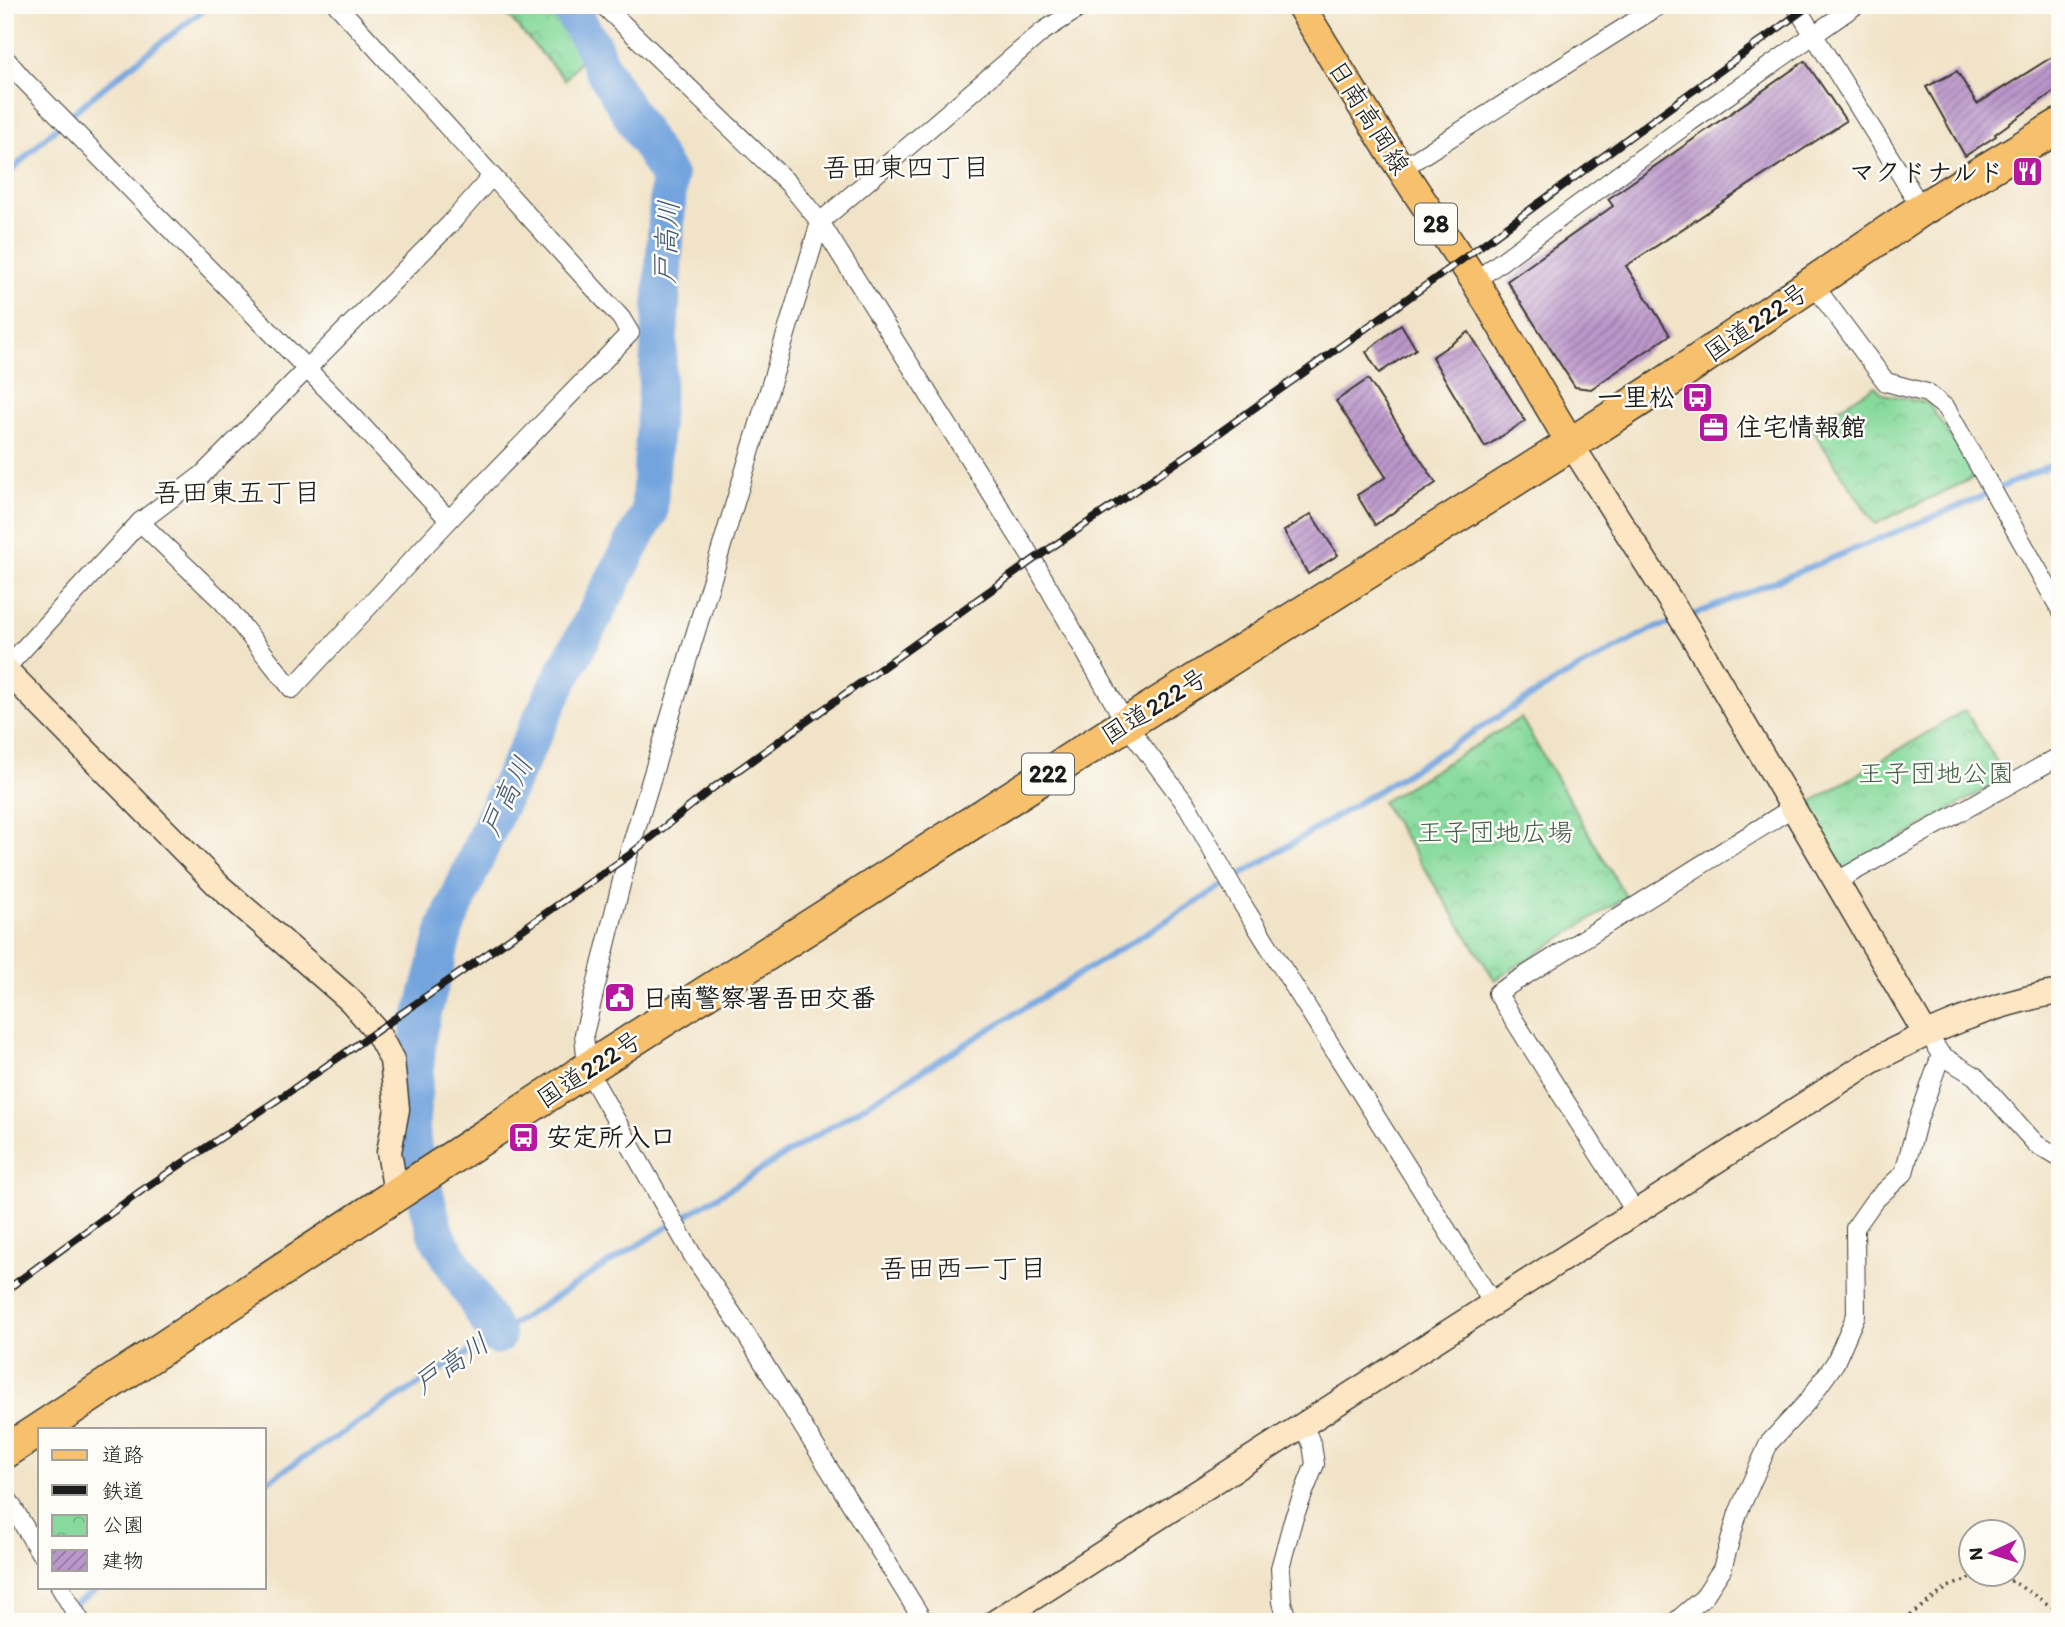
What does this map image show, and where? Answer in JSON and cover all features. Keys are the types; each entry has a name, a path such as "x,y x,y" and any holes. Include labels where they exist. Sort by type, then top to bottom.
{"highway":[{"name":"国道222号","path":"41,1428 587,1069 1126,724 1571,444 1922,209 2057,132"},
{"name":"国道222号","path":"5,1452 38,1430"}],"main road":[{"name":"日南高岡線","path":"1300,5 1401,169 1475,281 1571,444"}],"street":[{"path":"140,522 223,602 292,689 449,520 630,332 621,318 337,5"},
{"path":"603,5 790,185 820,222 1033,561 1126,724 1188,807 1241,902 1494,1305"},
{"path":"923,1622 740,1325 693,1256 587,1069 584,1034 628,856 820,222 1042,32 1084,5"},
{"path":"1401,169 1660,5"},
{"path":"1795,5 1922,209"},
{"path":"1475,281 1812,34 1856,5"},
{"path":"5,58 352,415 449,520"},
{"path":"396,1193 389,1152 397,1109 392,1060 376,1030 350,1000 219,886 5,669 140,522 202,475 450,224 492,176"},
{"path":"1813,284 1886,382 1927,393 1946,408 2060,609"},
{"path":"1571,444 1690,632 1941,1055 1975,1076 2036,1144 2060,1158"},
{"path":"1837,881 2060,756"},
{"path":"1636,1213 1497,993 1792,808"},
{"path":"995,1622 1304,1427 1375,1378 1494,1305 1872,1061 1926,1033 1991,1010 2060,992"},
{"path":"1675,1622 1703,1598 1721,1569 1738,1513 1769,1443 1808,1401 1835,1363 1856,1315 1856,1228 1874,1201 1905,1173 1917,1122 1941,1055"},
{"path":"1288,1622 1282,1602 1280,1568 1293,1520 1315,1464 1312,1445 1304,1427"},
{"path":"5,1494 38,1550"},
{"path":"62,1588 81,1622"}],"path":[{"path":"1897,1622 1948,1587 1974,1577 2012,1581 2060,1612"}],"green space":[{"path":"498,5 547,5 581,59 565,80"},
{"path":"1875,386 1883,394 1928,403 1977,476 1875,524 1810,426"},
{"name":"王子団地公園","path":"1965,710 2006,777 1843,872 1803,807"},
{"name":"王子団地広場","path":"1521,718 1626,897 1495,980 1382,802"}],"building":[{"path":"2060,52 2060,87 1965,156 1926,87 1957,71 1977,104"},
{"path":"1805,61 1846,121 1626,266 1670,335 1591,389 1575,387 1507,281 1613,206 1608,199"},
{"path":"1401,324 1416,349 1379,373 1366,352"},
{"path":"1469,332 1525,421 1485,447 1432,357"},
{"path":"1368,379 1436,483 1375,525 1357,495 1386,477 1336,401"},
{"path":"1311,514 1338,555 1308,574 1284,531"}],"waterway":[{"path":"5,178 78,109 210,5"},
{"name":"戸高川","path":"497,1336 436,1235 413,1146 411,1124 419,1029 446,927 497,810 559,682 649,513 669,177 599,63 594,48 568,5"},
{"path":"1688,617 1969,502 2060,461"},
{"path":"266,1482 604,1266 1563,677 1650,630 1675,622"},
{"name":"戸高川","path":"47,1622 98,1588"}],"railway":[{"path":"5,1291 141,1191 286,1094 628,856 713,788 1460,261 1810,5"}],"place":[{"name":"マクドナルド","path":"2027,172"},
{"name":"一里松","path":"1698,397"},
{"name":"住宅情報館","path":"1713,427"},
{"name":"日南警察署吾田交番","path":"619,998"},
{"name":"安定所入口","path":"523,1137"}],"district":[{"name":"吾田東四丁目","path":"906,167"},
{"name":"吾田東五丁目","path":"237,492"},
{"name":"吾田西一丁目","path":"963,1268"}]}
